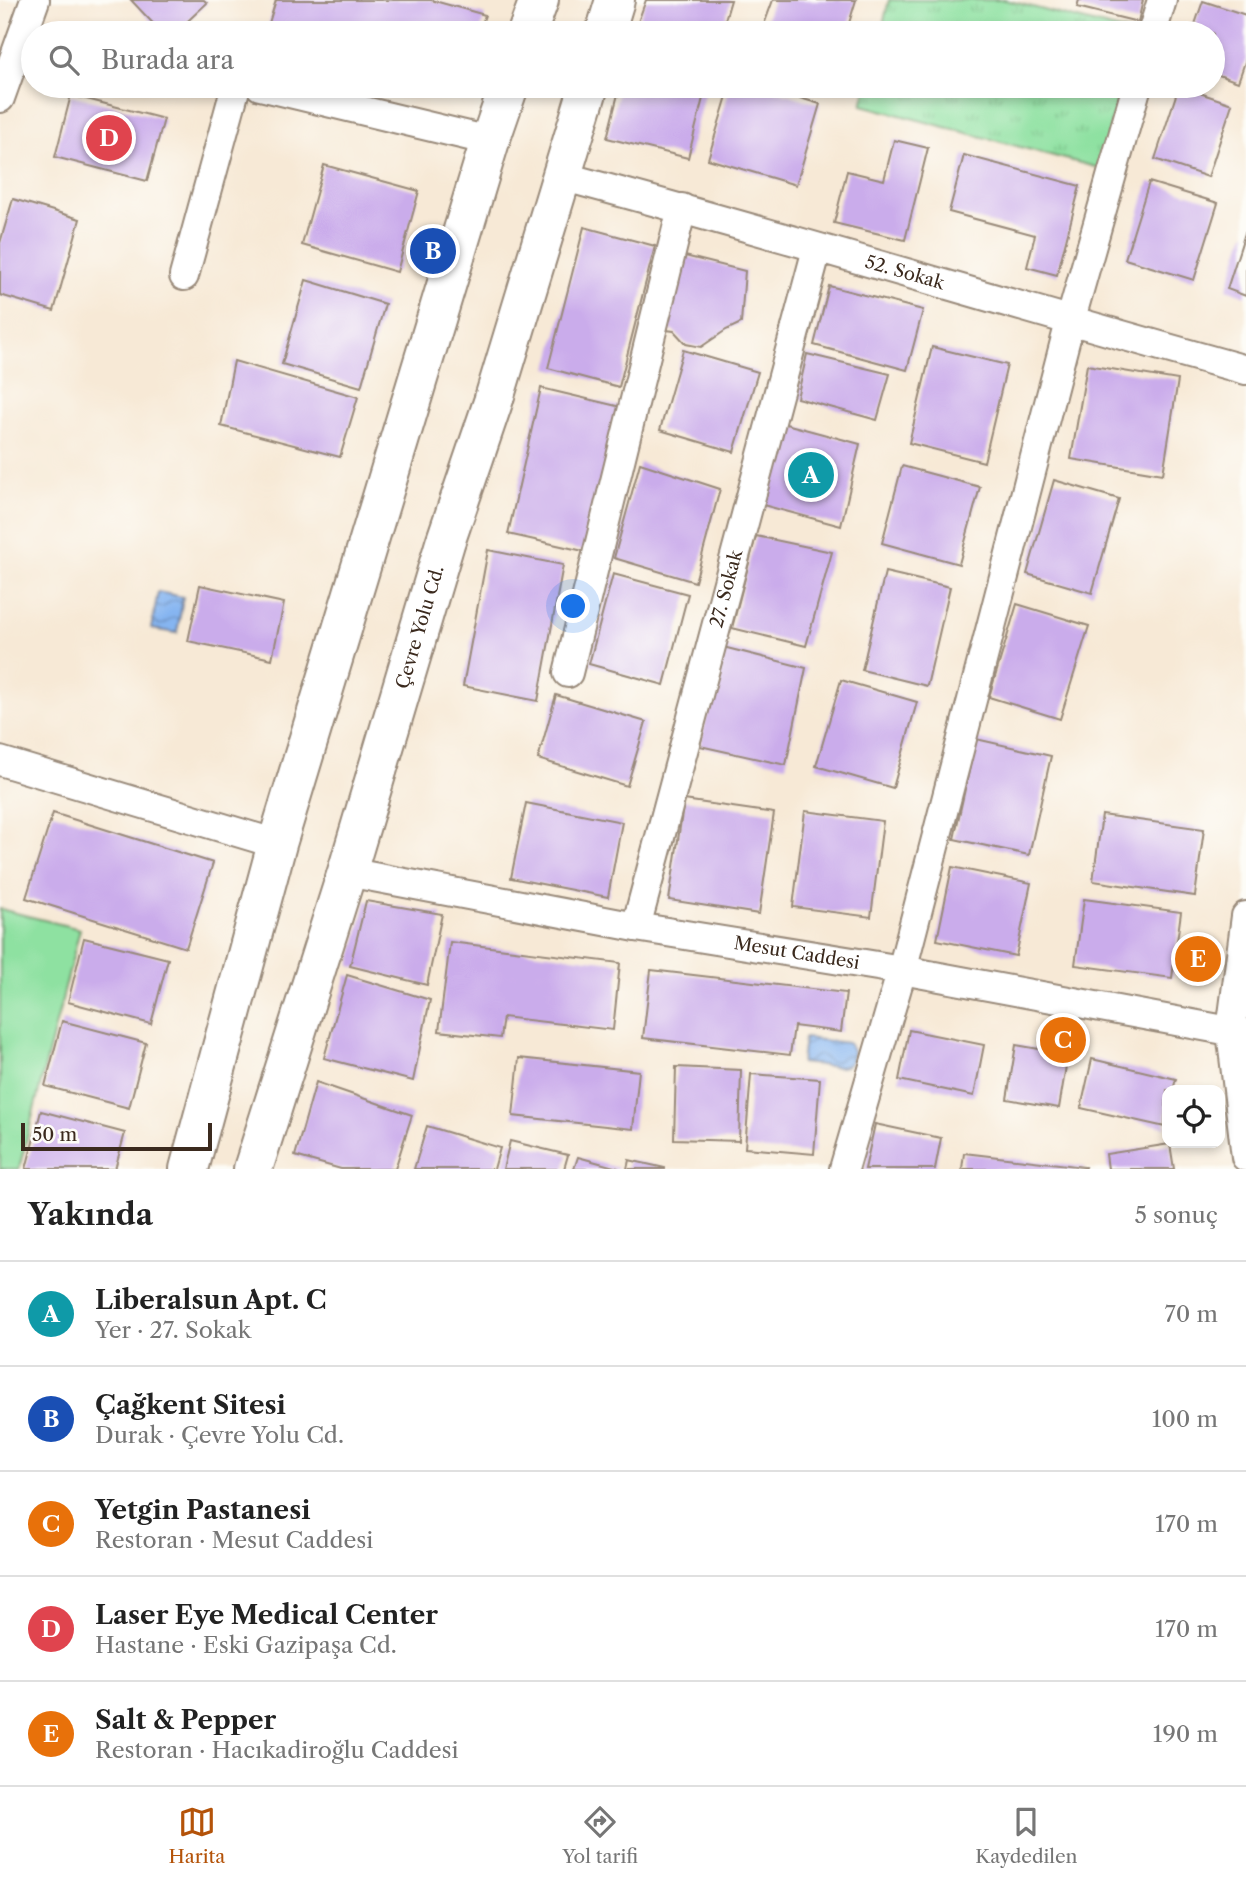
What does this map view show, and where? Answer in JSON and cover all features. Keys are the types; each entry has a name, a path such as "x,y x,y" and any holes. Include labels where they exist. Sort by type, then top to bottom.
{"highway":[{"path":"531,21 539,0"},
{"path":"609,21 615,0"},
{"path":"189,1169 277,844 505,98"},
{"name":"Çevre Yolu Cd.","path":"253,1169 347,872 445,543 493,402 585,98"}],"street":[{"path":"34,21 35,0"},
{"path":"1156,21 1162,0"},
{"path":"0,98 21,55"},
{"path":"184,276 233,98"},
{"path":"310,98 490,141"},
{"path":"844,1169 902,970 1070,322 1134,98"},
{"name":"52. Sokak","path":"561,176 682,208 1070,322 1246,370"},
{"path":"568,673 682,208"},
{"name":"27. Sokak","path":"636,927 817,249"},
{"path":"0,761 277,844"},
{"name":"Mesut Caddesi","path":"347,872 636,927 902,970 1239,1032"},
{"path":"1246,916 1239,1032 1246,1157"}],"green space":[{"path":"889,0 1006,0 1086,21 884,21"},
{"path":"864,98 1118,98 1099,168 862,105"},
{"path":"0,909 80,929 19,1169 0,1169"}],"water":[{"path":"158,592 183,597 177,633 151,629"},
{"path":"804,1038 848,1043 853,1051 851,1060 848,1065 839,1067 801,1063"}],"building":[{"path":"131,0 204,0 207,3 188,21 151,21"},
{"path":"276,0 431,0 485,15 483,21 270,21"},
{"path":"646,0 731,0 725,21 638,21"},
{"path":"773,0 856,0 850,21 765,21"},
{"path":"1079,0 1143,0 1138,21 1077,7"},
{"path":"1203,1 1246,15 1246,59 1238,82 1225,77 1225,21 1196,21"},
{"path":"70,98 83,98 164,119 147,181 55,157"},
{"path":"617,98 703,98 688,158 607,138"},
{"path":"726,98 800,98 820,104 796,185 708,159"},
{"path":"1175,98 1214,98 1232,104 1208,177 1155,159"},
{"path":"894,140 928,148 905,240 834,223 847,171 884,180"},
{"path":"964,155 1080,186 1057,275 1027,267 1035,235 949,212"},
{"path":"324,165 419,191 397,272 302,245"},
{"path":"1149,182 1218,203 1194,280 1125,259"},
{"path":"13,199 80,219 54,311 0,295 0,243"},
{"path":"584,227 655,246 619,387 548,368"},
{"path":"1246,233 1246,296 1227,289"},
{"path":"677,254 745,271 741,323 701,347 686,344 674,331 658,329"},
{"path":"306,280 385,304 361,387 282,364"},
{"path":"829,286 923,310 907,370 814,345"},
{"path":"932,347 1007,365 984,462 909,443"},
{"path":"683,350 758,372 734,452 660,430"},
{"path":"807,354 890,374 877,420 797,398"},
{"path":"234,361 358,397 340,457 221,426"},
{"path":"1087,365 1178,380 1163,474 1071,459"},
{"path":"541,388 621,407 588,552 508,534"},
{"path":"782,423 860,444 841,526 763,505"},
{"path":"640,463 720,489 695,582 614,558"},
{"path":"902,466 980,487 959,564 882,543"},
{"path":"1054,480 1119,499 1092,593 1027,574"},
{"path":"756,536 832,552 806,646 732,628"},
{"path":"488,550 563,565 538,701 463,686"},
{"path":"885,572 950,587 927,686 862,670"},
{"path":"613,574 688,594 664,685 589,664"},
{"path":"200,585 284,603 272,659 188,641"},
{"path":"1017,604 1089,626 1060,719 989,697"},
{"path":"723,647 806,668 786,765 700,746"},
{"path":"841,680 917,702 893,788 816,766"},
{"path":"556,695 646,722 627,786 538,759"},
{"path":"976,739 1051,756 1029,855 954,839"},
{"path":"684,800 774,813 759,914 669,900"},
{"path":"526,803 622,822 608,897 511,878"},
{"path":"805,811 883,821 871,917 793,907"},
{"path":"53,813 213,863 186,948 26,898"},
{"path":"1102,815 1204,829 1195,896 1093,881"},
{"path":"952,867 1031,883 1016,956 937,940"},
{"path":"1084,899 1181,912 1172,978 1075,965"},
{"path":"366,901 442,914 427,985 350,966"},
{"path":"84,938 168,959 151,1024 68,1002"},
{"path":"450,942 620,963 613,1030 503,1017 500,1038 439,1031"},
{"path":"651,970 846,993 841,1032 794,1026 790,1055 643,1038"},
{"path":"347,975 430,1000 413,1081 324,1058"},
{"path":"62,1021 146,1043 129,1108 45,1086"},
{"path":"909,1030 984,1045 974,1096 899,1080"},
{"path":"1016,1045 1068,1054 1059,1108 1007,1099"},
{"path":"519,1058 639,1071 633,1129 513,1116"},
{"path":"1092,1059 1176,1079 1174,1085 1162,1085 1162,1126 1081,1108"},
{"path":"676,1067 741,1070 739,1141 674,1139"},
{"path":"751,1074 820,1079 814,1154 745,1148"},
{"path":"316,1082 412,1115 395,1169 341,1169 295,1156"},
{"path":"41,1111 125,1133 115,1169 26,1169"},
{"path":"875,1124 941,1138 935,1169 865,1169"},
{"path":"427,1126 500,1148 494,1169 414,1169"},
{"path":"510,1141 568,1155 564,1169 503,1169"},
{"path":"1162,1145 1162,1148 1171,1148 1174,1169 1108,1169 1106,1154"},
{"path":"964,1153 1085,1167 962,1169"},
{"path":"578,1157 618,1168 618,1169 574,1169"},
{"path":"629,1160 665,1168 665,1169 627,1169"}],"place":[{"name":"Laser Eye Medical Center","path":"109,138"},
{"name":"Çağkent Sitesi","path":"433,251"},
{"name":"Liberalsun Apt. C","path":"811,475"},
{"name":"Salt & Pepper","path":"1198,959"},
{"name":"Yetgin Pastanesi","path":"1063,1040"}]}
